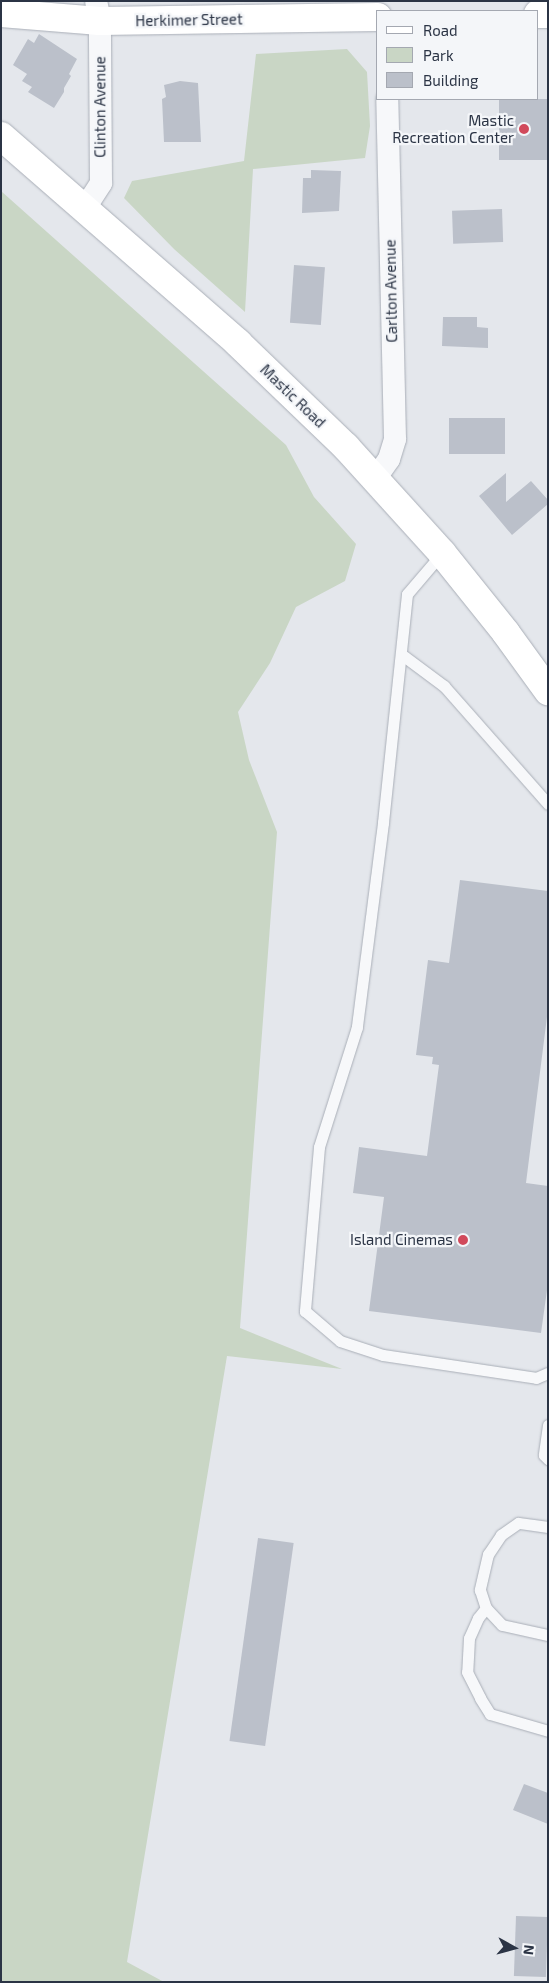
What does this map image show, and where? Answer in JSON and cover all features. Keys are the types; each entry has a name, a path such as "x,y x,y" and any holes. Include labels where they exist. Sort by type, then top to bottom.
{"main road":[{"name":"Herkimer Street","path":"1,13 98,11 376,17"},
{"name":"Mastic Road","path":"1,136 238,343 346,447 442,553 506,633 548,691"}],"street":[{"name":"Clinton Avenue","path":"85,208 101,182 98,11"},
{"name":"Carlton Avenue","path":"375,479 388,459 395,439 386,100"}],"lane":[{"path":"442,553 407,594 382,832 357,1027 320,1147 305,1311 340,1341 383,1355 536,1378 548,1373"},
{"path":"400,654 444,686 548,804"},
{"path":"548,1425 544,1455 548,1459"},
{"path":"548,1527 518,1523 501,1535 488,1554 480,1590 486,1608 502,1625 548,1635"},
{"path":"486,1608 478,1618 469,1638 467,1672 480,1698 490,1714 548,1731"}],"green space":[{"path":"347,49 367,72 370,126 365,158 253,169 245,312 174,249 124,198 132,181 244,161 256,54"},
{"path":"1,191 286,445 314,497 356,544 345,581 296,607 270,663 238,712 249,760 277,832 240,1328 342,1369 227,1356 127,1962 164,1982 1,1982"}],"building":[{"path":"39,34 77,59 69,74 71,76 64,88 64,92 54,108 28,92 32,87 22,81 27,74 13,65 28,39 34,43"},
{"path":"180,81 198,83 201,142 164,142 162,99 166,97 164,85"},
{"name":"Mastic Recreation Center","path":"548,99 548,160 499,160 499,100"},
{"path":"311,170 341,171 339,211 302,213 303,178 311,178"},
{"path":"502,209 503,242 453,244 452,211"},
{"path":"294,265 325,267 321,325 290,323"},
{"path":"443,317 477,317 477,327 488,328 488,348 442,346"},
{"path":"449,418 505,418 505,454 449,454"},
{"path":"506,473 506,502 531,481 548,500 548,504 512,535 479,496"},
{"path":"460,880 548,891 548,1009 526,1183 548,1186 548,1283 541,1333 369,1311 384,1197 353,1193 359,1147 427,1156 439,1065 432,1064 433,1057 416,1055 428,960 449,963"},
{"path":"258,1538 294,1543 265,1746 229,1741"},
{"path":"524,1784 548,1793 548,1824 513,1810"},
{"path":"516,1916 548,1917 546,1977 514,1976"}],"place":[{"name":"Mastic Recreation Center","path":"524,129"},
{"name":"Island Cinemas","path":"463,1240"}]}
